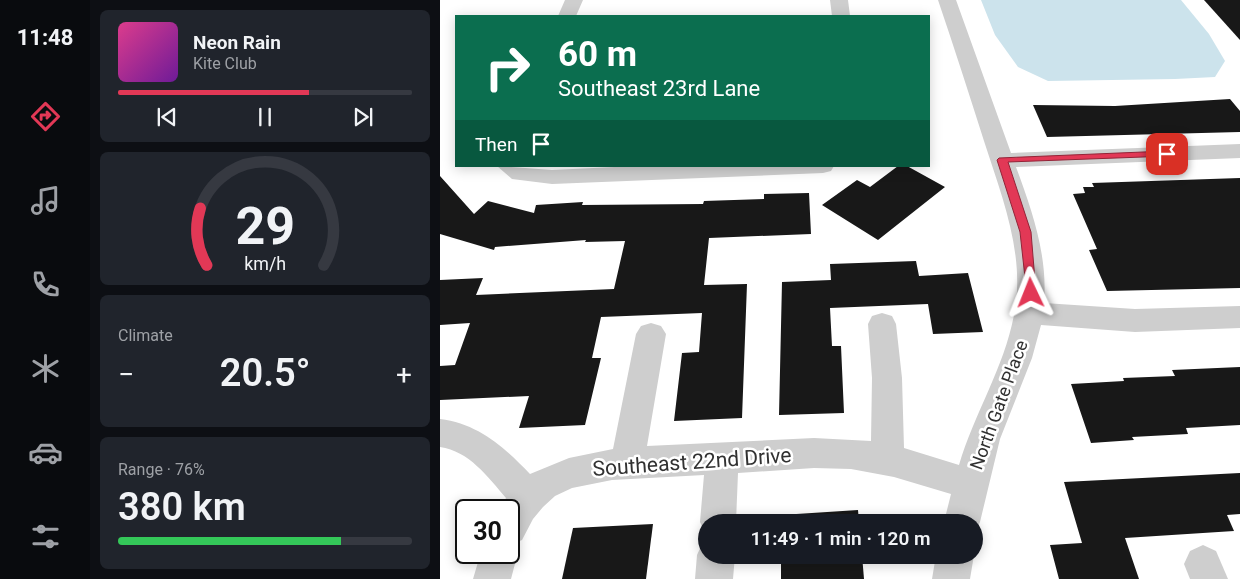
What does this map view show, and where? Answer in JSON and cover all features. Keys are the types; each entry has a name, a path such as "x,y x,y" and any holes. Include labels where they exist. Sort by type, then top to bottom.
{"street":[{"path":"567,15 574,0"},
{"path":"839,0 841,15"},
{"name":"North Gate Place","path":"948,0 1026,232 1030,263 1030,312 1020,351 988,427 964,514"},
{"path":"1002,160 1240,151"},
{"path":"510,169 527,175 552,177 798,167"},
{"path":"1030,312 1069,319 1123,322 1240,318"},
{"path":"882,324 887,378 887,460"},
{"path":"627,464 651,334"},
{"path":"440,433 463,439 489,456 528,496 520,509"},
{"name":"Southeast 22nd Drive","path":"528,496 549,481 576,471 627,464 812,453 846,454 887,460 971,484"},
{"path":"719,514 722,459"},
{"path":"492,579 496,564"},
{"path":"714,579 715,564"},
{"path":"951,579 954,564"}],"water":[{"path":"981,0 1181,0 1209,34 1225,61 1215,77 1048,81 1018,67 995,35"}],"building":[{"path":"1204,0 1240,0 1240,40"},
{"path":"1230,99 1240,111 1240,132 1047,137 1033,105 1115,106"},
{"path":"897,167 909,167 945,187 878,240 822,205 857,180 870,187"},
{"path":"440,176 474,214 488,201 534,213 536,205 583,202 582,205 703,204 704,201 764,199 764,194 809,193 811,234 709,238 704,285 747,284 742,418 674,421 682,353 699,352 702,313 601,317 592,358 601,358 585,425 519,428 529,396 440,400 440,366 455,365 470,323 440,325 440,280 483,278 476,295 614,289 625,241 585,242 586,240 495,247 494,250 440,234"},
{"path":"1240,178 1240,288 1107,291 1089,250 1097,249 1073,194 1085,193 1083,187 1094,187 1092,183"},
{"path":"916,261 919,276 968,273 983,332 933,334 928,304 830,308 832,346 841,346 844,413 779,415 782,282 831,280 830,264"},
{"path":"1240,367 1240,425 1186,428 1188,434 1132,437 1134,440 1091,443 1071,384 1124,381 1123,378 1175,376 1172,370"},
{"path":"1240,473 1240,514 1227,515 1234,531 1125,538 1139,579 1059,579 1050,545 1082,543 1064,482"},
{"path":"858,510 858,514 796,514"},
{"path":"653,524 646,579 562,579 573,528"},
{"path":"781,564 863,564 864,579 781,579"}],"route":[{"path":"1031,293 1026,232 1002,160 1167,154"}]}
